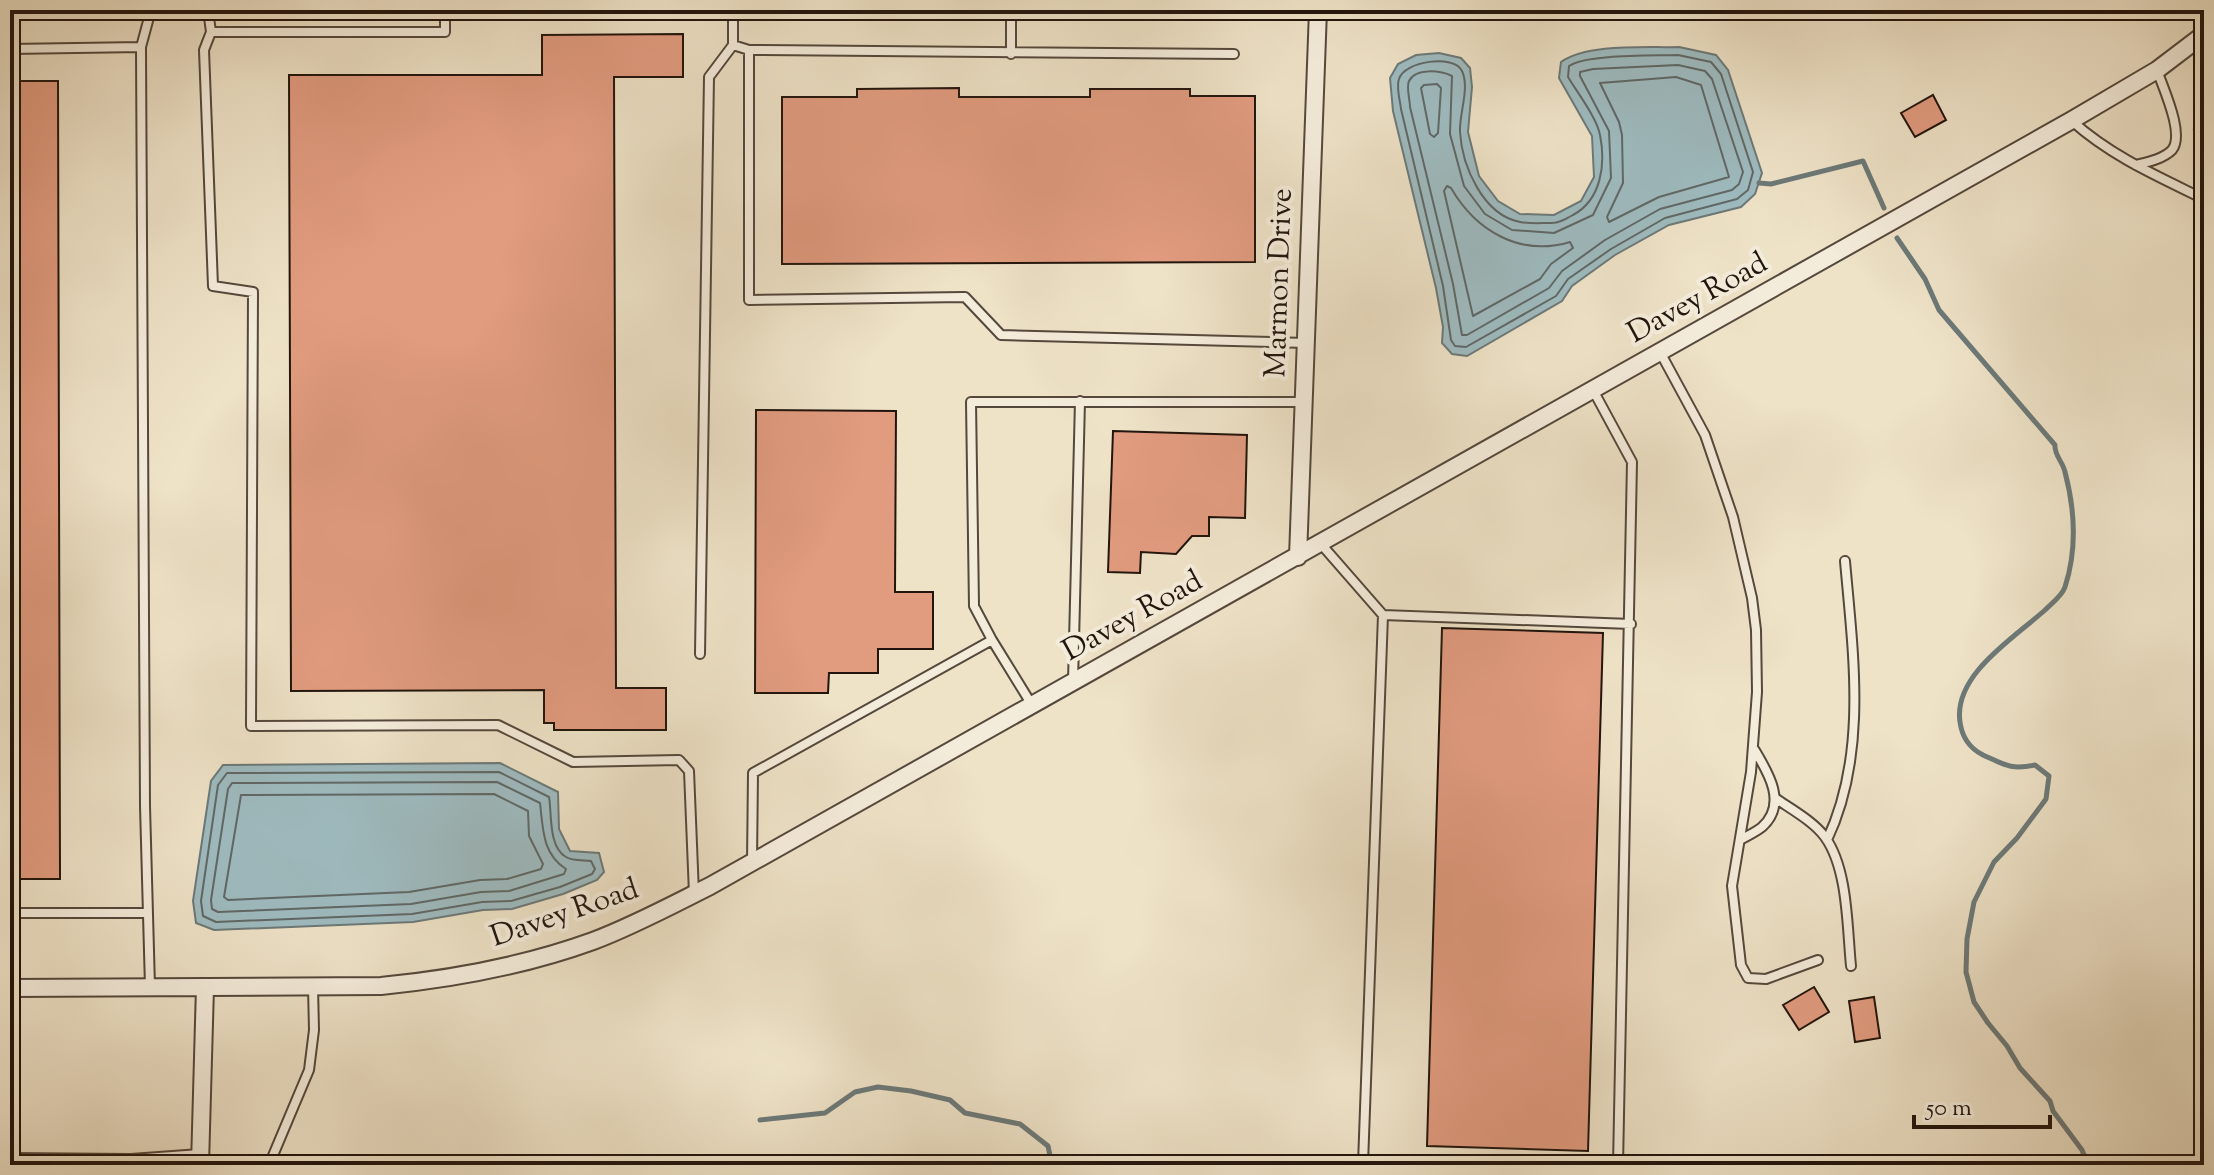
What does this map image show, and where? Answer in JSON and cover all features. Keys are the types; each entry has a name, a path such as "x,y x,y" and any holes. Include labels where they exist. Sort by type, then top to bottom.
{"street":[{"name":"Marmon Drive","path":"1298,557 1318,10"},
{"name":"Davey Road","path":"10,988 381,986 440,980 515,965 592,941 694,895 1298,557 2072,120 2157,70 2203,35"},
{"path":"201,1159 205,987"}],"lane":[{"path":"150,987 145,806 141,47 151,10"},
{"path":"208,10 211,32 204,50 213,286 253,292 251,726 498,725 573,762 679,760 689,771 694,895"},
{"path":"211,32 445,32 445,10"},
{"path":"700,654 709,77 733,45 733,10"},
{"path":"1011,10 1011,54"},
{"path":"733,45 749,50 1234,54"},
{"path":"10,49 141,47"},
{"path":"749,50 749,300 965,297 1001,335 1306,343"},
{"path":"2136,166 2171,151 2177,140 2176,126 2157,70"},
{"path":"2072,120 2095,142 2204,199"},
{"path":"1660,352 1705,435 1733,517 1752,598 1757,692 1753,749 1732,886 1741,965 1748,978 1766,979 1818,960"},
{"path":"1593,390 1632,462 1618,1165"},
{"path":"1073,682 1080,401"},
{"path":"1032,705 974,606 971,402 1303,402"},
{"path":"1321,544 1383,615 1363,1164 1395,1165"},
{"path":"1827,840 1839,814 1850,762 1855,682 1845,561"},
{"path":"1383,615 1631,624"},
{"path":"752,863 753,773 992,640"},
{"path":"1740,840 1763,826 1772,814 1775,798 1771,778 1753,749"},
{"path":"1775,798 1827,840 1841,872 1851,966"},
{"path":"10,913 148,913"},
{"path":"269,1165 309,1070 314,1030 313,986"},
{"path":"10,1158 131,1162 201,1159"}],"water":[{"path":"1679,47 1716,55 1728,70 1762,173 1755,194 1741,207 1669,225 1615,255 1572,286 1562,301 1467,356 1452,354 1442,343 1443,327 1436,288 1393,111 1390,78 1398,64 1416,55 1439,53 1461,58 1470,68 1472,87 1468,132 1479,176 1498,201 1520,214 1554,215 1581,201 1594,177 1592,136 1559,78 1561,62 1602,49"},
{"path":"500,763 558,792 559,829 570,851 599,853 604,872 597,880 512,909 483,910 413,922 214,930 196,923 193,901 211,781 223,765"}],"building":[{"path":"683,34 683,77 614,77 616,688 666,688 666,730 554,730 554,723 544,723 544,690 291,691 289,75 542,75 542,35"},
{"path":"10,81 58,81 60,879 10,879"},
{"path":"959,88 959,97 1090,97 1090,89 1190,89 1190,96 1255,96 1255,262 782,264 782,97 857,97 857,89"},
{"path":"1933,95 1946,120 1915,137 1901,113"},
{"path":"2204,125 2204,148 2194,130"},
{"path":"756,410 896,411 895,592 933,592 933,649 878,649 878,673 829,673 828,693 755,693"},
{"path":"1113,431 1247,435 1245,518 1209,517 1209,536 1192,536 1176,554 1141,552 1140,573 1108,572"},
{"path":"1442,628 1603,633 1588,1151 1427,1146"},
{"path":"1814,987 1829,1012 1799,1030 1783,1005"},
{"path":"1874,997 1880,1038 1855,1042 1849,1001"}],"waterway":[{"path":"1759,183 1771,184 1863,161 1884,208"},
{"path":"1897,238 1925,279 1939,310 2055,445 2068,486 2073,515 2073,544 2064,590 1988,659 1966,689 1960,705 1962,732 1974,749 2008,766 2035,765 2049,776 2046,799 2017,838 1994,862 1974,902 1967,939 1966,972 1974,1002 2020,1068 2050,1101 2053,1111 2082,1150 2088,1165"},
{"path":"760,1120 825,1113 855,1092 878,1087 911,1091 950,1100 965,1113 1020,1124 1048,1146 1052,1165"}]}
